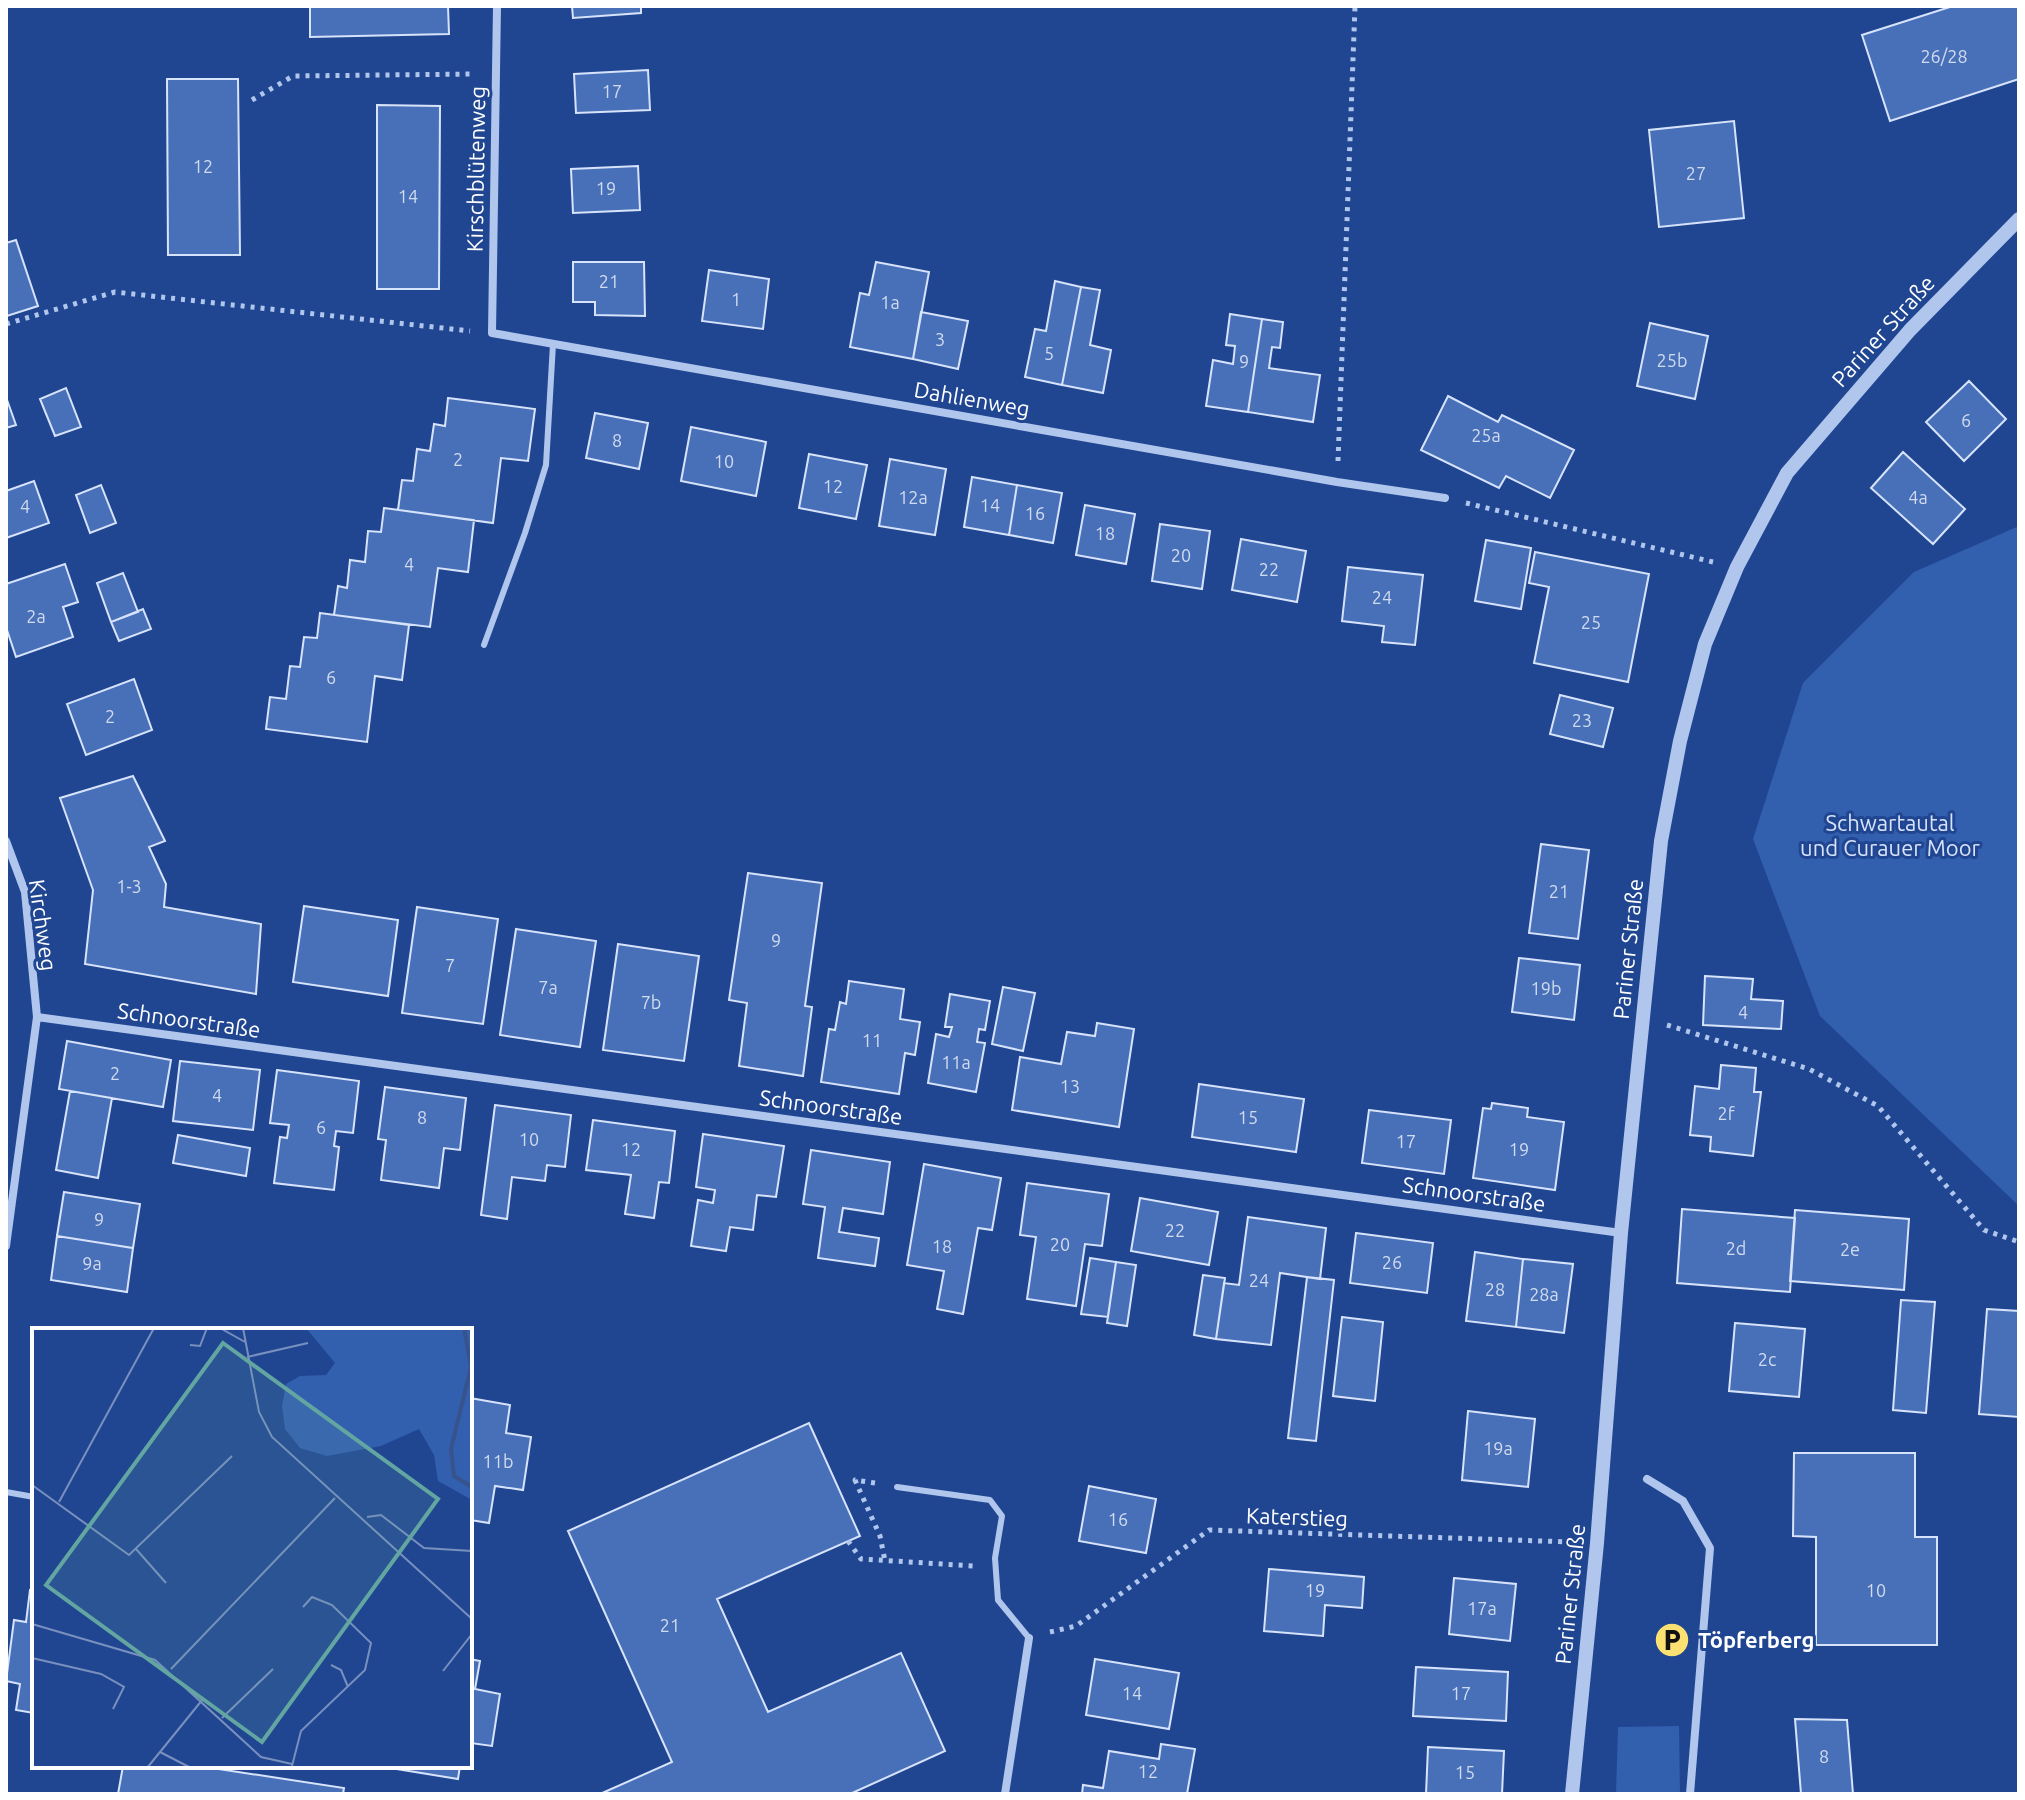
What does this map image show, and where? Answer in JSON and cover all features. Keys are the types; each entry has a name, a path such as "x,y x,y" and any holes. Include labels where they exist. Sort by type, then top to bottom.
{"street":[{"name":"Kirschblütenweg","path":"492,333 497,6"},
{"name":"Pariner Straße","path":"1572,1794 1597,1543 1621,1233 1661,841 1680,741 1705,644 1737,567 1787,473 1910,330 2019,219"},
{"name":"Dahlienweg","path":"492,333 1337,482 1445,498"},
{"name":"Kirchweg","path":"6,841 25,892 37,1017 6,1246"},
{"name":"Schnoorstraße","path":"37,1017 1621,1233"},
{"path":"1647,1479 1683,1501 1710,1548 1690,1794"},
{"path":"1005,1794 1029,1638"}],"lane":[{"path":"484,645 546,465 553,344"},
{"path":"897,1487 990,1500 1002,1516 995,1558 998,1600 1029,1638"},
{"path":"6,1492 32,1497"}],"path":[{"path":"1337,482 1355,6"},
{"path":"252,100 293,76 495,73"},
{"path":"6,324 115,292 492,333"},
{"path":"1445,498 1737,567"},
{"path":"1644,1018 1809,1069 1878,1106 1984,1230 2019,1242"},
{"path":"885,1561 880,1536 855,1480 897,1487"},
{"name":"Katerstieg","path":"1029,1638 1076,1626 1209,1530 1597,1543"},
{"path":"848,1541 861,1559 996,1567"}],"green space":[{"name":"Schwartautal und Curauer Moor","path":"2019,526 2019,1206 1820,1016 1753,839 1803,683 1914,572"},
{"path":"1679,1726 1680,1794 1616,1794 1618,1727"}],"building":[{"path":"310,6 448,6 449,34 310,37"},
{"path":"572,6 641,6 641,13 573,18"},
{"path":"1953,6 2019,6 2019,79 1890,121 1862,35"},
{"path":"648,70 650,110 576,113 574,74"},
{"path":"167,79 238,79 240,255 168,255"},
{"path":"377,105 440,106 439,289 377,289"},
{"path":"1734,121 1744,218 1659,227 1649,130"},
{"path":"638,166 640,210 573,213 571,169"},
{"path":"16,240 38,306 7,316 6,243"},
{"path":"573,262 644,262 645,316 595,315 595,302 573,302"},
{"path":"876,262 929,272 913,359 850,347 860,293 869,295"},
{"path":"709,270 769,279 763,329 702,321"},
{"path":"1055,281 1081,287 1062,385 1025,377 1035,329 1046,331"},
{"path":"1081,287 1100,290 1090,345 1111,350 1103,393 1062,385"},
{"path":"921,312 968,321 958,369 913,359"},
{"path":"1230,314 1262,319 1248,412 1206,406 1213,360 1233,364 1235,346 1226,345"},
{"path":"1262,319 1283,322 1280,348 1272,347 1269,368 1320,375 1313,422 1248,412"},
{"path":"1650,323 1708,336 1695,399 1637,386"},
{"path":"1969,381 2006,419 1964,461 1926,422"},
{"path":"66,388 81,427 55,436 40,399"},
{"path":"1448,396 1498,422 1502,415 1574,450 1550,498 1506,476 1499,488 1421,450"},
{"path":"6,397 16,425 6,428"},
{"path":"448,398 535,409 528,461 501,458 493,523 398,510 402,480 413,481 417,449 430,451 434,424 445,426"},
{"path":"595,413 648,423 639,469 586,458"},
{"path":"691,427 766,442 756,496 681,481"},
{"path":"1903,452 1965,509 1933,544 1871,488"},
{"path":"809,454 867,465 856,519 799,508"},
{"path":"890,459 946,469 935,535 879,526"},
{"path":"972,477 1017,485 1009,535 964,527"},
{"path":"34,481 49,523 6,538 6,491"},
{"path":"101,485 116,523 90,533 76,495"},
{"path":"1017,485 1062,493 1053,543 1009,535"},
{"path":"1085,505 1135,514 1126,564 1076,555"},
{"path":"384,508 474,520 468,572 438,568 430,627 334,615 338,586 347,588 350,560 365,562 368,531 381,532"},
{"path":"1160,524 1210,531 1202,589 1152,581"},
{"path":"1241,539 1306,551 1297,602 1232,590"},
{"path":"1486,540 1531,548 1521,609 1475,601"},
{"path":"1535,552 1649,574 1628,682 1534,663 1549,587 1529,583"},
{"path":"65,564 78,602 63,607 73,637 16,657 6,627 6,584"},
{"path":"1348,567 1423,575 1415,645 1382,642 1384,626 1342,621"},
{"path":"123,573 138,612 111,622 97,583"},
{"path":"143,609 151,629 119,641 111,622"},
{"path":"320,613 409,625 402,680 375,676 367,742 266,729 270,697 286,699 290,666 300,667 304,637 317,638"},
{"path":"134,679 152,730 86,755 67,704"},
{"path":"1560,695 1613,708 1603,747 1550,734"},
{"path":"133,776 165,841 149,847 166,884 164,907 261,924 256,994 85,964 93,890 60,798"},
{"path":"1541,844 1589,850 1578,939 1529,933"},
{"path":"748,873 822,883 805,1006 812,1007 803,1076 739,1066 747,1003 729,1000"},
{"path":"304,906 398,920 388,996 293,982"},
{"path":"417,907 498,919 483,1024 402,1013"},
{"path":"516,929 596,941 580,1047 500,1035"},
{"path":"618,944 699,956 684,1061 603,1050"},
{"path":"1519,958 1580,965 1574,1020 1512,1012"},
{"path":"1705,976 1753,979 1751,999 1783,1001 1781,1029 1703,1025"},
{"path":"849,981 904,989 900,1019 920,1022 915,1055 905,1053 899,1094 821,1082 829,1029 835,1030 840,1002 846,1004"},
{"path":"1003,987 1035,993 1023,1051 992,1044"},
{"path":"950,994 990,1001 985,1030 979,1029 977,1042 985,1043 976,1092 928,1083 936,1034 949,1037 952,1027 945,1027"},
{"path":"1097,1023 1134,1029 1119,1127 1012,1110 1020,1057 1061,1064 1067,1032 1095,1036"},
{"path":"67,1041 171,1060 163,1107 59,1089"},
{"path":"180,1061 260,1070 253,1130 173,1121"},
{"path":"1721,1065 1756,1068 1754,1092 1761,1092 1753,1156 1710,1151 1711,1137 1690,1135 1695,1086 1719,1089"},
{"path":"277,1070 359,1081 353,1133 336,1131 334,1146 339,1147 334,1190 274,1183 280,1137 287,1138 289,1125 270,1123"},
{"path":"1199,1084 1304,1099 1296,1152 1192,1137"},
{"path":"385,1087 466,1098 460,1150 444,1148 439,1188 381,1180 386,1140 378,1139"},
{"path":"70,1091 112,1098 98,1178 56,1170"},
{"path":"1492,1103 1528,1108 1527,1117 1564,1122 1555,1190 1473,1178 1483,1108 1491,1109"},
{"path":"495,1105 571,1115 565,1167 547,1165 545,1181 512,1177 507,1219 481,1215"},
{"path":"1369,1110 1451,1120 1444,1174 1362,1163"},
{"path":"593,1120 675,1131 669,1183 659,1182 654,1218 625,1214 631,1175 586,1170"},
{"path":"703,1134 784,1146 776,1197 757,1195 753,1230 730,1227 726,1251 691,1246 698,1200 713,1203 715,1190 696,1187"},
{"path":"178,1135 250,1148 246,1176 173,1163"},
{"path":"811,1150 890,1162 883,1214 843,1208 839,1232 879,1238 875,1266 818,1258 825,1207 803,1204"},
{"path":"924,1164 1001,1178 992,1230 978,1228 963,1314 937,1309 944,1271 907,1265"},
{"path":"1027,1183 1109,1194 1102,1246 1085,1244 1076,1306 1027,1299 1036,1237 1020,1235"},
{"path":"64,1192 140,1204 133,1248 57,1236"},
{"path":"1140,1198 1218,1212 1209,1265 1131,1251"},
{"path":"1682,1209 1795,1218 1790,1292 1677,1283"},
{"path":"1795,1210 1909,1219 1904,1290 1790,1281"},
{"path":"1248,1217 1326,1228 1320,1279 1280,1273 1271,1345 1216,1339 1224,1283 1239,1285"},
{"path":"1356,1233 1433,1243 1427,1293 1350,1283"},
{"path":"57,1236 133,1248 127,1292 51,1280"},
{"path":"1475,1252 1523,1259 1516,1327 1466,1321"},
{"path":"1090,1258 1116,1262 1108,1317 1081,1314"},
{"path":"1523,1259 1573,1264 1564,1333 1516,1327"},
{"path":"1116,1262 1136,1265 1127,1326 1107,1323"},
{"path":"1203,1275 1225,1278 1216,1339 1194,1335"},
{"path":"1307,1277 1334,1280 1316,1441 1288,1438"},
{"path":"1901,1300 1935,1302 1926,1413 1893,1410"},
{"path":"1987,1309 2019,1311 2019,1417 1979,1414"},
{"path":"1342,1317 1383,1322 1375,1401 1333,1396"},
{"path":"1735,1323 1805,1329 1799,1397 1729,1391"},
{"path":"472,1398 510,1405 506,1433 531,1437 523,1490 495,1486 489,1523 472,1520"},
{"path":"1468,1411 1535,1419 1528,1487 1462,1480"},
{"path":"809,1423 860,1536 717,1599 768,1712 901,1653 945,1751 850,1794 600,1794 672,1762 568,1531"},
{"path":"1794,1453 1915,1453 1915,1537 1937,1537 1937,1645 1816,1645 1816,1537 1793,1536"},
{"path":"1089,1486 1156,1499 1146,1553 1079,1541"},
{"path":"1269,1569 1364,1577 1362,1608 1325,1605 1323,1636 1264,1631"},
{"path":"1454,1578 1516,1584 1510,1641 1449,1634"},
{"path":"30,1590 32,1713 16,1710 20,1684 6,1681 14,1620 26,1622"},
{"path":"472,1659 480,1661 475,1689 500,1694 492,1746 472,1743"},
{"path":"1095,1659 1179,1673 1169,1729 1086,1715"},
{"path":"1416,1667 1508,1672 1506,1721 1413,1716"},
{"path":"1795,1719 1847,1720 1853,1794 1801,1794"},
{"path":"1161,1744 1195,1749 1187,1794 1082,1794 1083,1785 1103,1788 1109,1751 1159,1759"},
{"path":"1428,1747 1504,1751 1502,1794 1426,1794"},
{"path":"123,1768 212,1768 344,1788 343,1794 118,1794"},
{"path":"390,1768 460,1768 458,1779"}],"place":[{"name":"Töpferberg","path":"1672,1640"}]}
